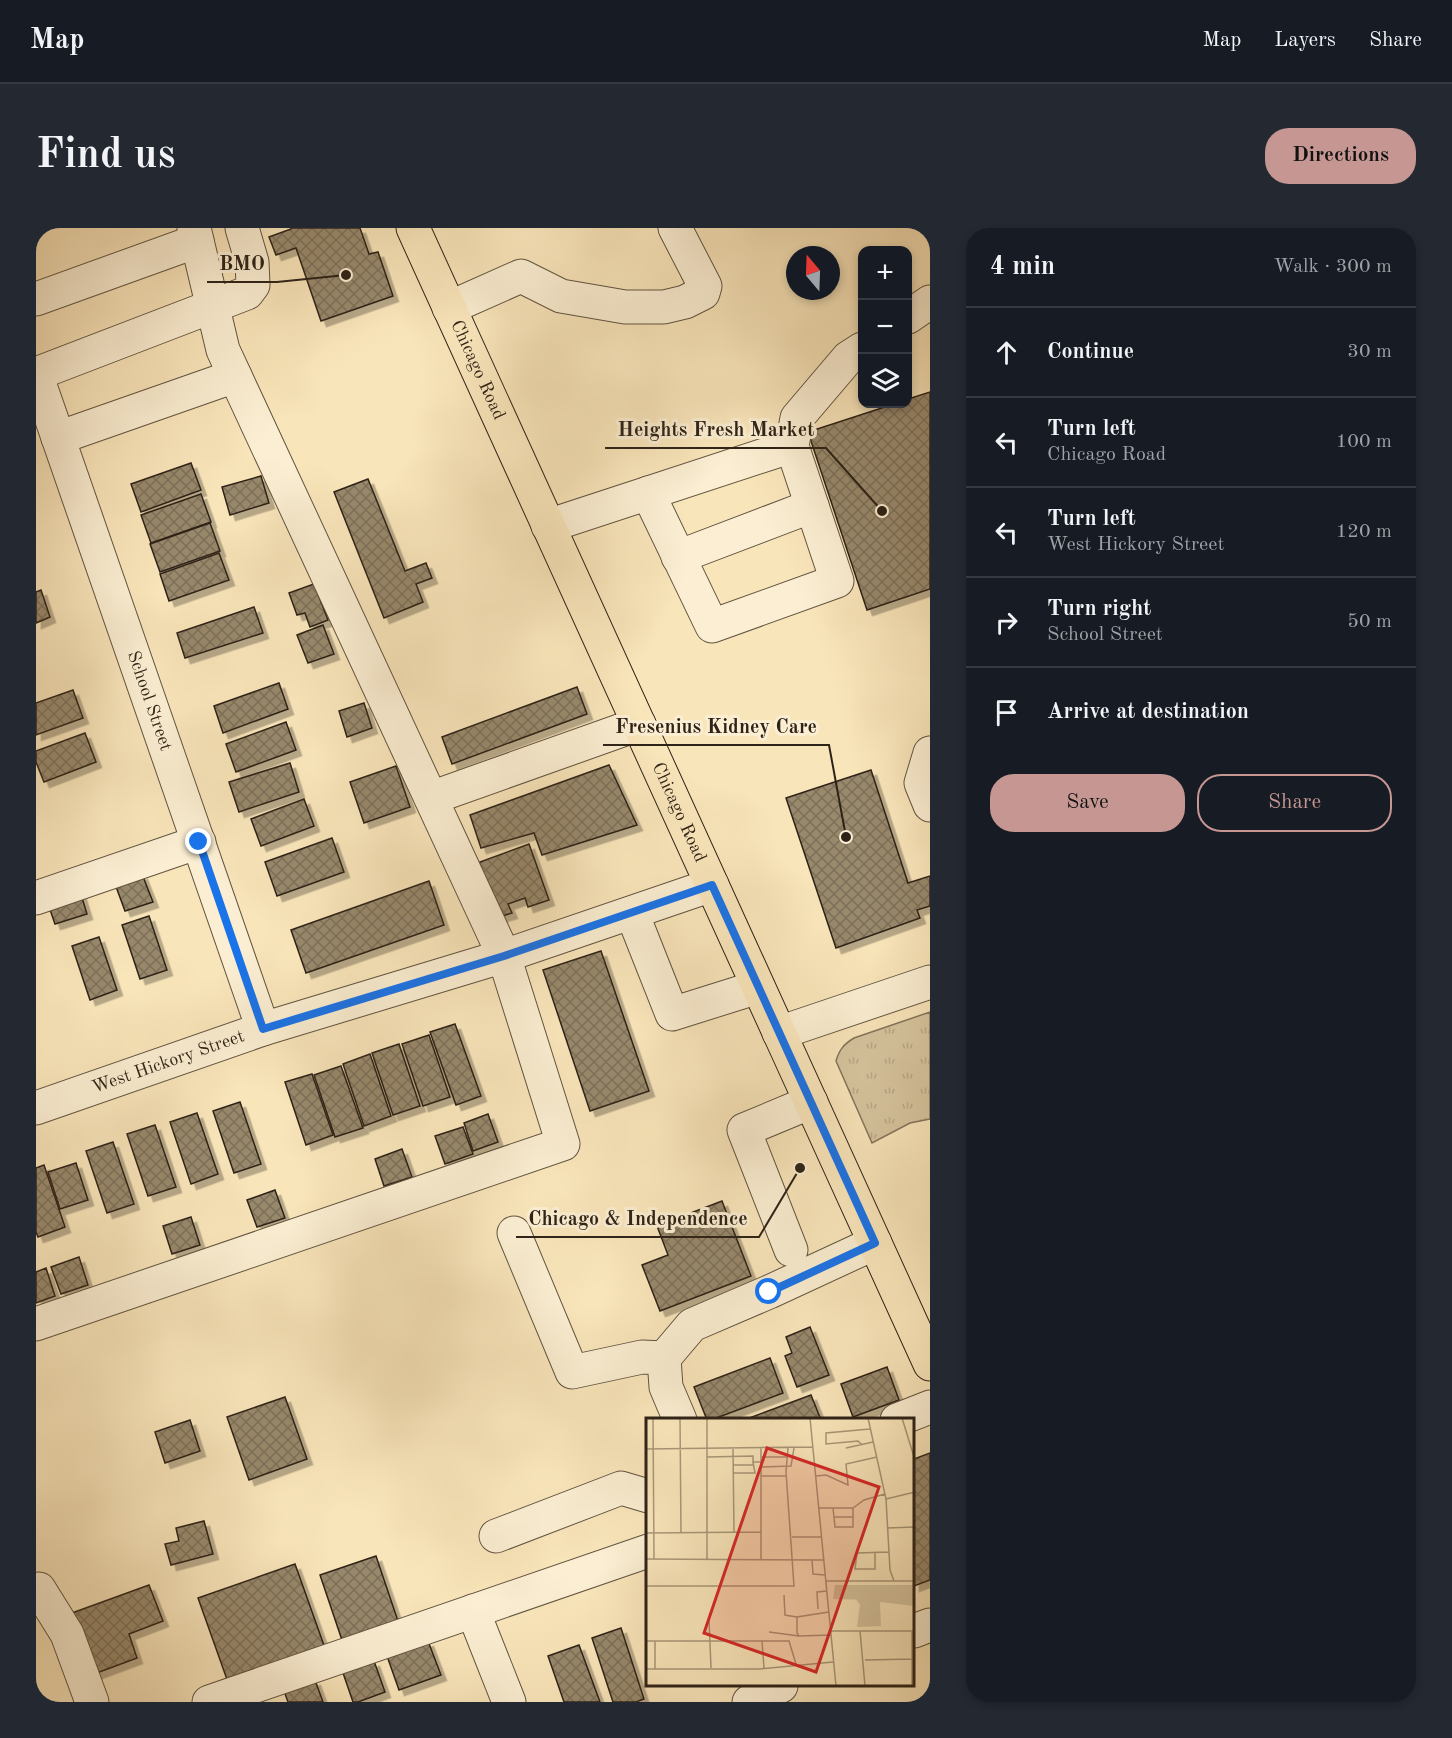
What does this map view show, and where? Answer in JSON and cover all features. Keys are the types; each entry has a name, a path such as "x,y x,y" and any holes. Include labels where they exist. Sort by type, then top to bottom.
{"main road":[{"name":"Chicago Road","path":"413,228 930,1364"}],"street":[{"path":"36,374 247,293 253,285 252,262 242,228"},
{"path":"449,308 521,276 561,296 625,307 664,307 686,302 703,293 705,286 675,228"},
{"path":"36,299 196,235 223,350 504,956 563,1144 36,1324"},
{"path":"912,314 930,302"},
{"path":"648,493 712,626 837,581 792,446 797,418 848,358 858,352"},
{"name":"School Street","path":"36,374 263,1029"},
{"path":"58,438 235,376"},
{"path":"548,525 792,446"},
{"path":"678,557 812,506"},
{"path":"431,798 639,724"},
{"path":"930,753 921,783 930,805"},
{"path":"36,898 199,842"},
{"name":"West Hickory Street","path":"36,1108 263,1029 504,956 712,885"},
{"path":"632,913 672,1014 758,987"},
{"path":"780,1033 930,982"},
{"path":"791,1250 744,1130 811,1102"},
{"path":"514,1233 572,1372 642,1357 664,1358"},
{"path":"679,1418 666,1388 664,1358 692,1325 875,1243"},
{"path":"902,1418 930,1407"},
{"path":"496,1536 621,1488 646,1495"},
{"path":"209,1702 646,1552"},
{"path":"39,1589 68,1634 92,1702"},
{"path":"473,1611 509,1702"},
{"path":"915,1631 930,1625"}],"green space":[{"path":"930,1012 930,1119 910,1123 872,1143 836,1061 839,1054 854,1038"}],"building":[{"path":"291,228 360,228 369,254 378,252 393,296 321,321 296,248 276,255 269,237"},
{"path":"930,392 930,589 867,610 808,432 882,408 912,408 912,398"},
{"path":"191,463 201,490 141,512 131,484"},
{"path":"261,476 269,503 230,515 222,487"},
{"path":"368,479 405,571 426,563 432,578 416,584 423,602 384,618 334,492"},
{"path":"201,494 211,522 151,543 141,515"},
{"path":"210,523 220,551 160,572 150,544"},
{"path":"219,553 229,580 169,601 160,574"},
{"path":"314,584 328,620 310,627 305,613 297,615 289,593"},
{"path":"41,590 50,617 36,623 36,592"},
{"path":"254,607 263,633 185,658 177,633"},
{"path":"323,625 334,654 308,663 297,635"},
{"path":"279,683 288,709 223,733 214,706"},
{"path":"577,687 587,714 452,764 442,737"},
{"path":"73,690 83,718 36,735 36,703"},
{"path":"364,703 372,728 347,737 339,711"},
{"path":"286,722 296,750 236,772 226,744"},
{"path":"85,733 96,762 44,782 36,762 36,751"},
{"path":"290,763 299,792 239,812 229,782"},
{"path":"609,765 637,825 542,855 534,833 481,848 470,815"},
{"path":"396,766 410,807 364,823 350,782"},
{"path":"871,770 908,883 930,876 930,906 917,910 920,918 836,948 786,798"},
{"path":"304,799 314,826 261,846 251,819"},
{"path":"332,838 344,872 277,896 265,862"},
{"path":"529,844 549,900 528,907 525,898 508,904 512,913 492,919 472,865"},
{"path":"142,874 153,902 125,911 115,884"},
{"path":"429,881 444,925 306,973 291,930"},
{"path":"79,888 87,914 55,924 46,898"},
{"path":"149,916 167,970 140,979 122,925"},
{"path":"99,937 117,990 90,1000 72,946"},
{"path":"601,951 649,1091 590,1111 543,970"},
{"path":"455,1024 481,1096 456,1105 430,1032"},
{"path":"429,1035 450,1097 423,1106 402,1044"},
{"path":"399,1044 420,1106 393,1115 372,1053"},
{"path":"370,1054 391,1116 364,1126 343,1064"},
{"path":"341,1066 363,1128 335,1137 314,1075"},
{"path":"312,1074 333,1135 306,1145 285,1082"},
{"path":"240,1102 261,1164 234,1173 213,1111"},
{"path":"197,1113 218,1174 191,1184 170,1122"},
{"path":"488,1114 498,1142 473,1151 464,1123"},
{"path":"155,1125 176,1187 148,1196 127,1134"},
{"path":"463,1127 473,1154 445,1164 435,1136"},
{"path":"113,1142 134,1204 107,1213 86,1151"},
{"path":"402,1149 412,1177 384,1186 375,1159"},
{"path":"76,1163 88,1200 60,1209 48,1172"},
{"path":"44,1165 65,1227 38,1237 36,1232 36,1168"},
{"path":"275,1190 285,1218 257,1227 247,1200"},
{"path":"722,1201 751,1276 660,1311 642,1265 668,1255 657,1226"},
{"path":"191,1217 200,1245 172,1254 163,1226"},
{"path":"79,1257 88,1285 61,1294 51,1267"},
{"path":"46,1268 55,1296 36,1303 36,1272"},
{"path":"810,1327 829,1375 797,1387 785,1356 792,1353 786,1337"},
{"path":"770,1358 783,1393 716,1418 706,1418 694,1387"},
{"path":"887,1367 899,1400 853,1417 841,1384"},
{"path":"811,1395 820,1418 749,1418"},
{"path":"285,1397 307,1459 249,1480 227,1417"},
{"path":"190,1420 200,1451 165,1463 155,1432"},
{"path":"930,1453 930,1580 915,1586 915,1459"},
{"path":"204,1521 213,1554 171,1565 165,1544 179,1541 176,1528"},
{"path":"376,1556 400,1627 344,1646 320,1575"},
{"path":"295,1564 326,1651 229,1685 198,1598"},
{"path":"149,1585 163,1621 129,1634 137,1658 94,1674 72,1613"},
{"path":"621,1628 644,1699 636,1702 613,1702 592,1638"},
{"path":"428,1641 441,1675 399,1690 387,1656"},
{"path":"579,1645 600,1702 564,1702 548,1656"},
{"path":"374,1661 385,1692 353,1702 343,1673"},
{"path":"315,1680 323,1702 288,1702 284,1691"}],"place":[{"name":"BMO","path":"346,275"},
{"name":"Heights Fresh Market","path":"882,511"},
{"name":"Fresenius Kidney Care","path":"846,837"},
{"name":"Chicago & Independence","path":"800,1168"}],"route":[{"path":"199,842 263,1029 504,956 712,885 875,1243 769,1292"}]}
